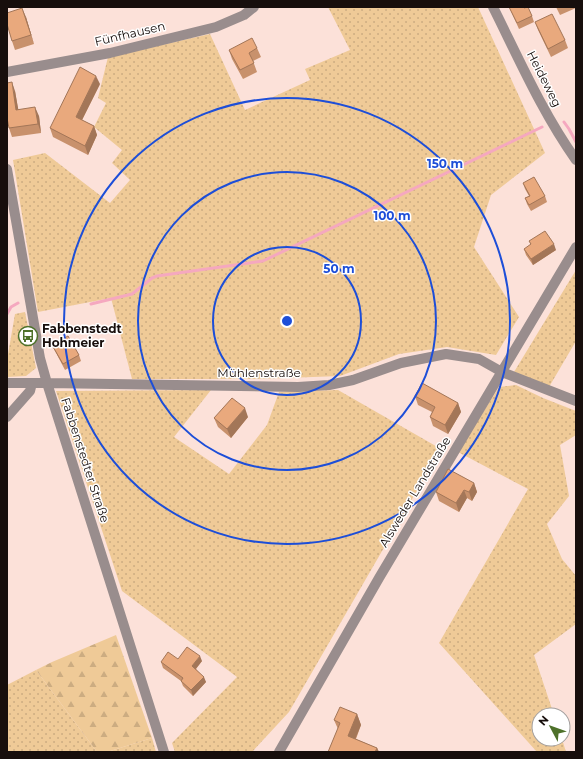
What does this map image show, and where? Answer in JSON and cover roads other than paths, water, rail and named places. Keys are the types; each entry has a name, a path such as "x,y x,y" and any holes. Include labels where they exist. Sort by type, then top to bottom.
{"street":[{"name":"Fünfhausen","path":"7,72 110,53 216,27 244,15 254,7"},
{"name":"Heideweg","path":"494,7 536,96 563,142 576,160"},
{"name":"Fabbenstedter Straße","path":"7,169 40,358 164,752"},
{"name":"Alsweder Landstraße","path":"279,752 383,572 576,247"},
{"name":"Mühlenstraße","path":"7,383 298,387 329,385 353,380 401,363 446,354 479,359 502,372 576,401"},
{"path":"7,417 30,391 32,383"}],"waterway":[{"path":"564,122 576,142"},
{"path":"91,304 132,294 152,278 157,276 263,261 542,127"},
{"path":"7,314 11,307 18,303"}],"place":[{"name":"Fabbenstedt Hohmeier","path":"28,336"}]}
